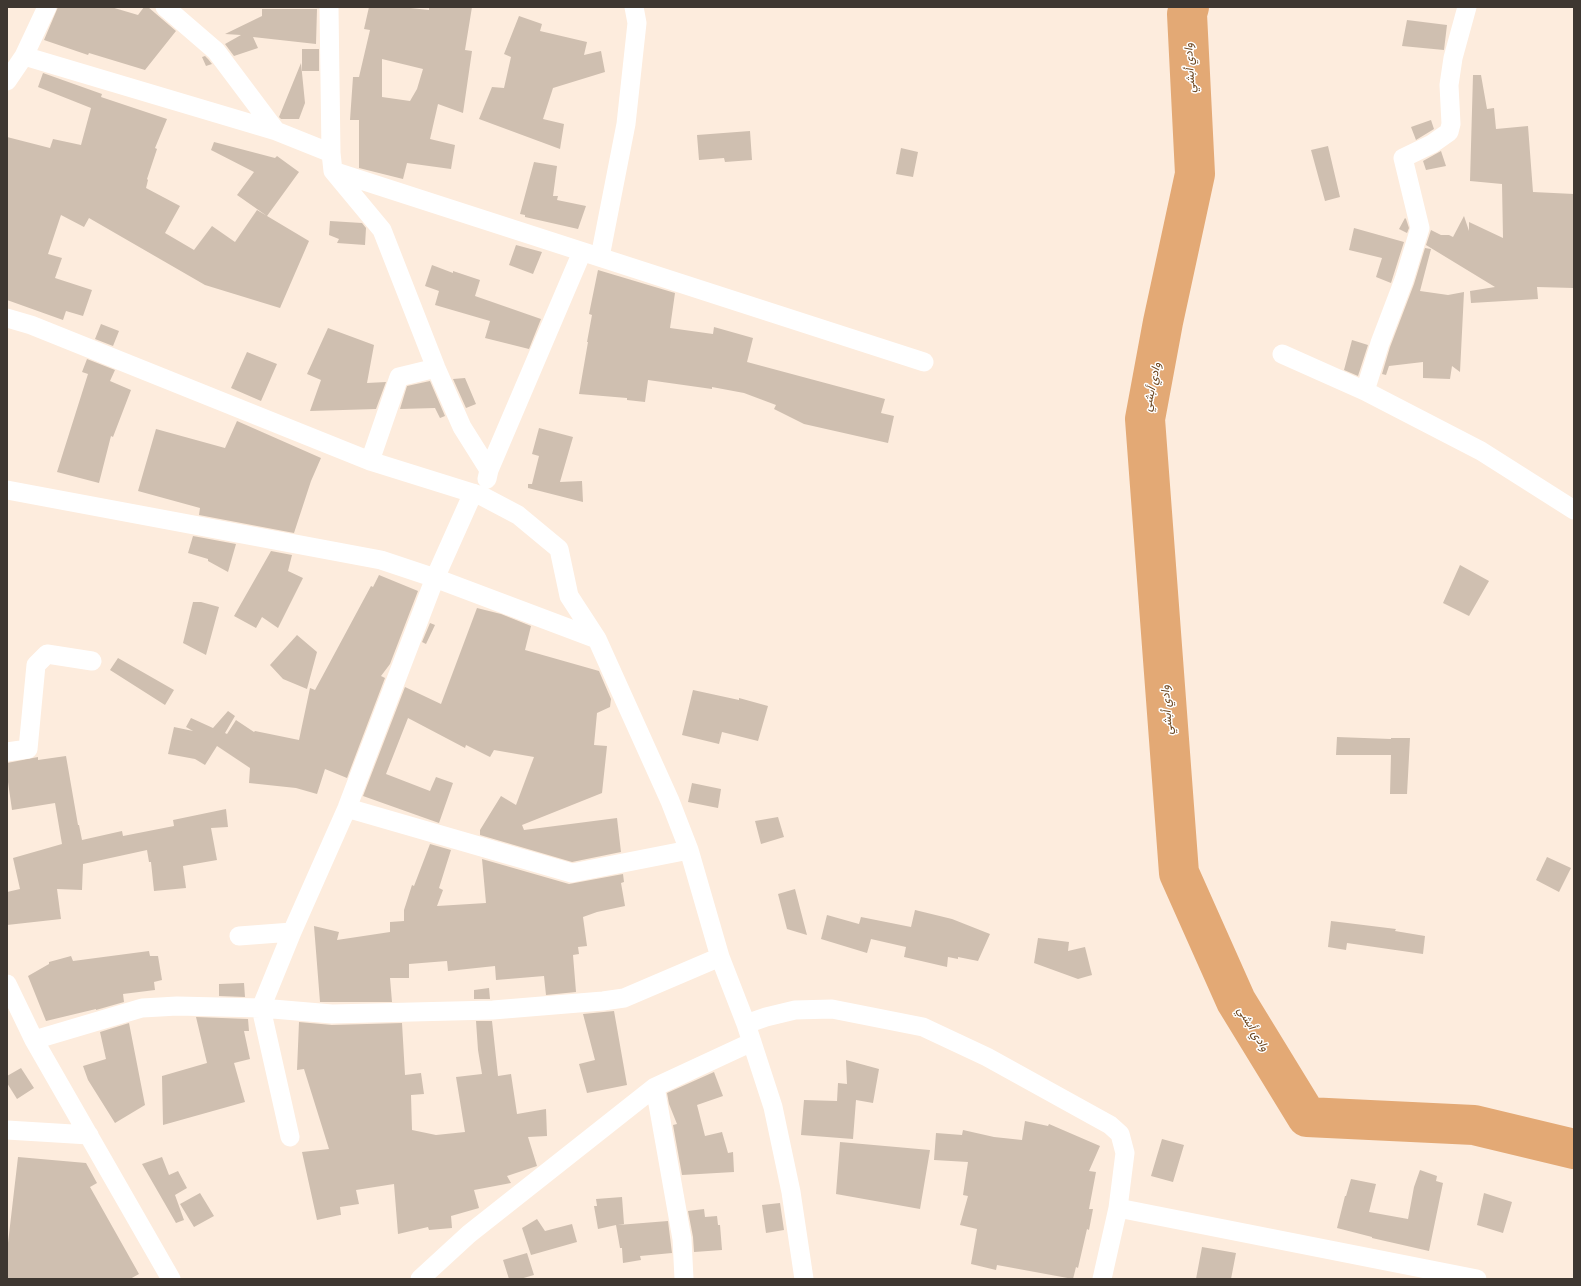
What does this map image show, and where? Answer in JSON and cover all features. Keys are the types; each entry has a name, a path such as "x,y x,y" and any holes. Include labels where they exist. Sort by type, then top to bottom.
{"street":[{"path":"7,81 24,56 47,7"},
{"path":"165,7 216,50 276,131"},
{"path":"329,7 332,162 382,230 436,368 462,427 489,470"},
{"path":"600,257 626,124 637,22 634,7"},
{"path":"1366,391 1380,343 1404,280 1420,228 1403,158 1432,144 1449,132 1451,124 1450,85 1453,58 1467,7"},
{"path":"24,56 276,131 332,162 582,252 924,362"},
{"path":"290,1137 261,1008 292,932 347,808 435,578 489,470 582,252"},
{"path":"7,318 31,325 370,461 477,494 518,515 559,549 569,596 597,639 670,801 689,850 720,957 746,1024 773,1107 791,1192 804,1279"},
{"path":"1282,354 1366,391 1481,451 1574,510"},
{"path":"370,461 399,377 436,368"},
{"path":"7,490 382,560 435,578 597,639"},
{"path":"7,752 28,749 36,665 47,654 92,661"},
{"path":"347,808 572,873 689,850"},
{"path":"239,936 292,932"},
{"path":"34,1040 142,1008 177,1006 261,1008 332,1014 493,1010 603,1001 624,998 720,957"},
{"path":"7,984 34,1040 172,1279"},
{"path":"746,1024 766,1017 795,1010 832,1009 923,1027 987,1057 1110,1125 1120,1134 1125,1153 1118,1208 1102,1279"},
{"path":"420,1279 469,1234 655,1087 752,1042"},
{"path":"655,1087 682,1239 684,1279"},
{"path":"7,1130 89,1135"},
{"path":"1118,1208 1478,1279"}],"building":[{"path":"58,7 111,7 138,15 144,7 148,7 176,31 145,70 89,53 88,55 44,40"},
{"path":"369,7 401,7 429,10 429,7 472,7 465,50 472,51 463,113 438,104 430,139 455,145 451,169 407,163 403,179 359,168 359,120 350,120 353,77 359,77 370,30 364,29","holes":["382,59 423,69 417,89 410,101 382,97"]},
{"path":"262,9 317,9 316,44 253,37 258,48 234,56 225,44 241,35 225,34 262,16"},
{"path":"519,16 542,24 540,31 587,42 584,55 601,51 605,72 553,88 543,119 564,124 560,149 479,119 492,87 504,88 511,57 504,54"},
{"path":"1407,20 1447,25 1444,50 1402,46"},
{"path":"302,49 319,49 319,71 302,71"},
{"path":"205,56 212,64 206,66 202,57"},
{"path":"301,63 305,103 299,119 281,119 279,117"},
{"path":"43,73 102,94 101,97 167,119 155,148 157,149 147,179 146,188 180,206 165,233 194,250 212,226 235,242 257,210 309,241 280,308 205,285 89,218 84,227 61,215 48,254 62,258 55,278 92,290 83,316 66,311 63,320 7,300 7,137 50,148 53,139 81,145 91,108 38,87"},
{"path":"1473,75 1481,75 1487,109 1494,108 1496,129 1528,126 1533,192 1574,194 1574,288 1537,287 1538,299 1471,303 1470,291 1495,287 1426,245 1431,230 1441,235 1449,235 1453,237 1464,216 1469,231 1469,222 1503,238 1502,184 1470,181"},
{"path":"1431,120 1434,129 1416,140 1411,127"},
{"path":"750,131 752,160 725,162 724,158 699,160 697,135"},
{"path":"214,142 275,158 277,156 299,172 267,216 237,195 254,172 211,150"},
{"path":"1328,146 1340,197 1325,201 1311,150"},
{"path":"901,148 918,152 913,177 896,174"},
{"path":"1441,151 1446,166 1426,170 1423,161"},
{"path":"534,162 557,166 553,196 558,196 557,200 586,206 578,229 525,217 525,215 520,214"},
{"path":"1405,218 1409,228 1407,233 1399,229"},
{"path":"330,221 362,223 366,228 365,245 337,243 339,239 329,235"},
{"path":"1354,228 1404,242 1391,283 1376,277 1382,258 1349,250"},
{"path":"516,245 542,252 533,274 509,265"},
{"path":"1425,248 1431,249 1420,291 1448,295 1464,292 1460,372 1452,366 1450,379 1423,378 1423,362 1389,366 1386,375 1382,374 1390,347 1414,284"},
{"path":"432,265 453,273 453,271 480,280 475,296 541,319 529,349 485,338 490,321 435,305 439,291 425,286"},
{"path":"598,270 675,293 670,328 713,334 714,327 753,338 747,362 885,399 881,413 894,416 888,443 804,424 774,409 776,405 744,393 712,387 712,389 648,380 645,402 627,400 627,398 579,394 592,315 589,314"},
{"path":"101,324 119,331 113,346 95,339"},
{"path":"328,328 374,345 367,383 386,382 376,409 310,411 321,380 307,374"},
{"path":"1352,340 1368,345 1358,376 1344,370"},
{"path":"247,352 277,364 261,401 231,388"},
{"path":"87,359 115,370 110,381 131,390 113,437 111,436 99,483 57,472 88,374 82,372"},
{"path":"465,378 476,404 466,408 453,379"},
{"path":"430,381 445,416 440,418 435,408 400,409 407,386"},
{"path":"237,421 321,458 311,481 294,533 199,515 200,508 138,491 156,429 225,448"},
{"path":"539,428 573,437 560,482 582,481 583,502 528,488 528,484 532,484 539,456 532,454"},
{"path":"193,536 236,544 228,572 208,561 208,559 188,553"},
{"path":"271,551 292,555 288,571 303,578 278,628 262,617 256,628 234,616"},
{"path":"1460,565 1489,581 1469,616 1443,603"},
{"path":"379,575 418,591 390,664 381,676 385,678 347,778 325,769 317,794 296,788 249,783 250,768 217,746 205,765 195,759 168,754 174,727 193,731 186,727 191,718 213,728 228,711 235,716 225,733 227,734 236,720 254,732 299,740 310,688 315,690 371,586 373,587"},
{"path":"193,602 201,602 219,607 206,655 183,643"},
{"path":"477,608 501,614 531,626 525,650 599,671 611,699 610,707 597,713 594,745 607,746 602,793 522,825 524,830 617,818 621,852 572,862 480,835 480,830 501,796 516,805 534,757 494,750 490,757 466,745 465,748 408,718 386,774 430,791 436,777 453,783 439,823 363,796 405,687 441,704"},
{"path":"430,623 435,625 426,644 422,642"},
{"path":"297,635 317,652 307,689 283,679 270,665"},
{"path":"118,658 174,690 165,705 110,670"},
{"path":"693,690 739,700 739,698 768,706 758,741 722,732 719,744 682,735"},
{"path":"1337,737 1391,739 1410,738 1407,794 1390,794 1391,755 1336,755"},
{"path":"66,756 82,840 122,831 123,836 174,826 173,820 226,809 228,827 211,828 217,860 183,866 186,888 154,891 151,862 149,862 147,850 83,864 82,890 57,889 61,919 7,925 7,892 20,889 13,858 62,844 55,803 12,810 7,775 7,763 38,757 38,760"},
{"path":"692,783 721,789 718,808 688,802"},
{"path":"778,817 784,837 761,844 755,821"},
{"path":"430,844 451,850 439,888 443,890 437,906 486,903 482,859 569,884 623,874 624,882 621,883 625,906 597,912 583,917 587,946 578,947 579,954 573,955 576,992 546,995 544,976 496,980 495,966 448,971 447,961 409,964 409,978 390,978 392,1002 320,1002 314,926 339,932 337,940 390,932 390,922 404,921 404,910 412,885 414,886"},
{"path":"1547,857 1571,868 1559,892 1536,880"},
{"path":"795,889 807,935 787,929 778,894"},
{"path":"915,910 952,919 990,934 978,961 958,957 958,959 948,957 947,967 904,957 906,947 871,939 867,953 821,939 827,915 859,924 861,917 911,927"},
{"path":"1331,921 1396,929 1395,931 1425,936 1423,954 1347,943 1346,950 1328,947"},
{"path":"1038,938 1069,942 1068,951 1085,947 1092,975 1078,979 1034,963"},
{"path":"149,951 150,956 158,956 162,980 154,982 155,990 123,994 124,1002 46,1021 28,976 49,964 49,962 71,956 73,961"},
{"path":"244,983 245,997 219,996 219,984"},
{"path":"489,988 490,999 474,999 474,990"},
{"path":"614,1011 627,1085 587,1093 579,1064 595,1060 583,1014"},
{"path":"196,1017 248,1019 249,1031 244,1031 250,1059 234,1063 245,1102 163,1125 162,1076 207,1063"},
{"path":"476,1021 492,1021 498,1076 511,1074 517,1114 546,1109 547,1136 528,1137 537,1166 507,1176 511,1183 474,1190 479,1208 451,1216 452,1228 429,1230 428,1227 398,1234 394,1184 356,1190 359,1204 340,1207 341,1215 317,1220 302,1152 329,1149 304,1069 297,1070 299,1022 332,1025 402,1023 405,1075 421,1073 424,1094 411,1095 412,1130 436,1135 465,1132 456,1077 482,1074 478,1050"},
{"path":"129,1023 145,1105 115,1123 88,1080 83,1066 106,1059 100,1032"},
{"path":"846,1060 879,1069 873,1103 856,1100 853,1139 801,1135 804,1100 837,1101 838,1083 847,1084"},
{"path":"21,1068 34,1088 17,1099 7,1083 7,1076"},
{"path":"714,1072 723,1096 697,1105 705,1136 722,1132 728,1153 733,1152 734,1172 682,1175 673,1125 677,1124 669,1104 667,1093"},
{"path":"1025,1121 1048,1126 1049,1124 1100,1146 1089,1171 1096,1172 1089,1209 1093,1209 1089,1230 1087,1229 1078,1268 1076,1267 1073,1279 997,1265 996,1270 971,1264 977,1229 960,1225 968,1196 963,1195 968,1162 934,1160 936,1133 962,1135 963,1130 994,1137 1022,1140"},
{"path":"1162,1139 1184,1145 1173,1182 1151,1176"},
{"path":"840,1142 930,1150 920,1209 836,1194"},
{"path":"18,1157 86,1163 97,1183 90,1187 139,1274 130,1279 7,1279 7,1243"},
{"path":"162,1157 169,1175 178,1171 187,1188 175,1195 184,1220 176,1223 142,1164"},
{"path":"1420,1170 1437,1176 1436,1181 1443,1183 1429,1251 1372,1238 1337,1228 1351,1179 1376,1184 1369,1212 1408,1219 1414,1187"},
{"path":"200,1193 214,1216 194,1227 180,1204"},
{"path":"1484,1193 1512,1202 1503,1233 1477,1225"},
{"path":"622,1197 624,1224 618,1225 668,1221 672,1253 640,1256 641,1260 623,1263 622,1248 620,1248 616,1225 598,1229 594,1206 597,1206 596,1199"},
{"path":"780,1203 784,1230 766,1233 762,1205"},
{"path":"704,1209 705,1217 717,1216 718,1225 720,1225 722,1250 694,1252 688,1211"},
{"path":"537,1219 545,1231 572,1224 577,1242 531,1255 522,1228"},
{"path":"1202,1247 1236,1253 1231,1279 1196,1279"},
{"path":"527,1253 534,1275 520,1279 509,1279 503,1260"}],"waterway":[{"name":"وادي أبشي","path":"1189,7 1187,14 1195,174 1163,322 1145,419 1179,873 1236,1001 1307,1117 1474,1125 1574,1149"}]}
